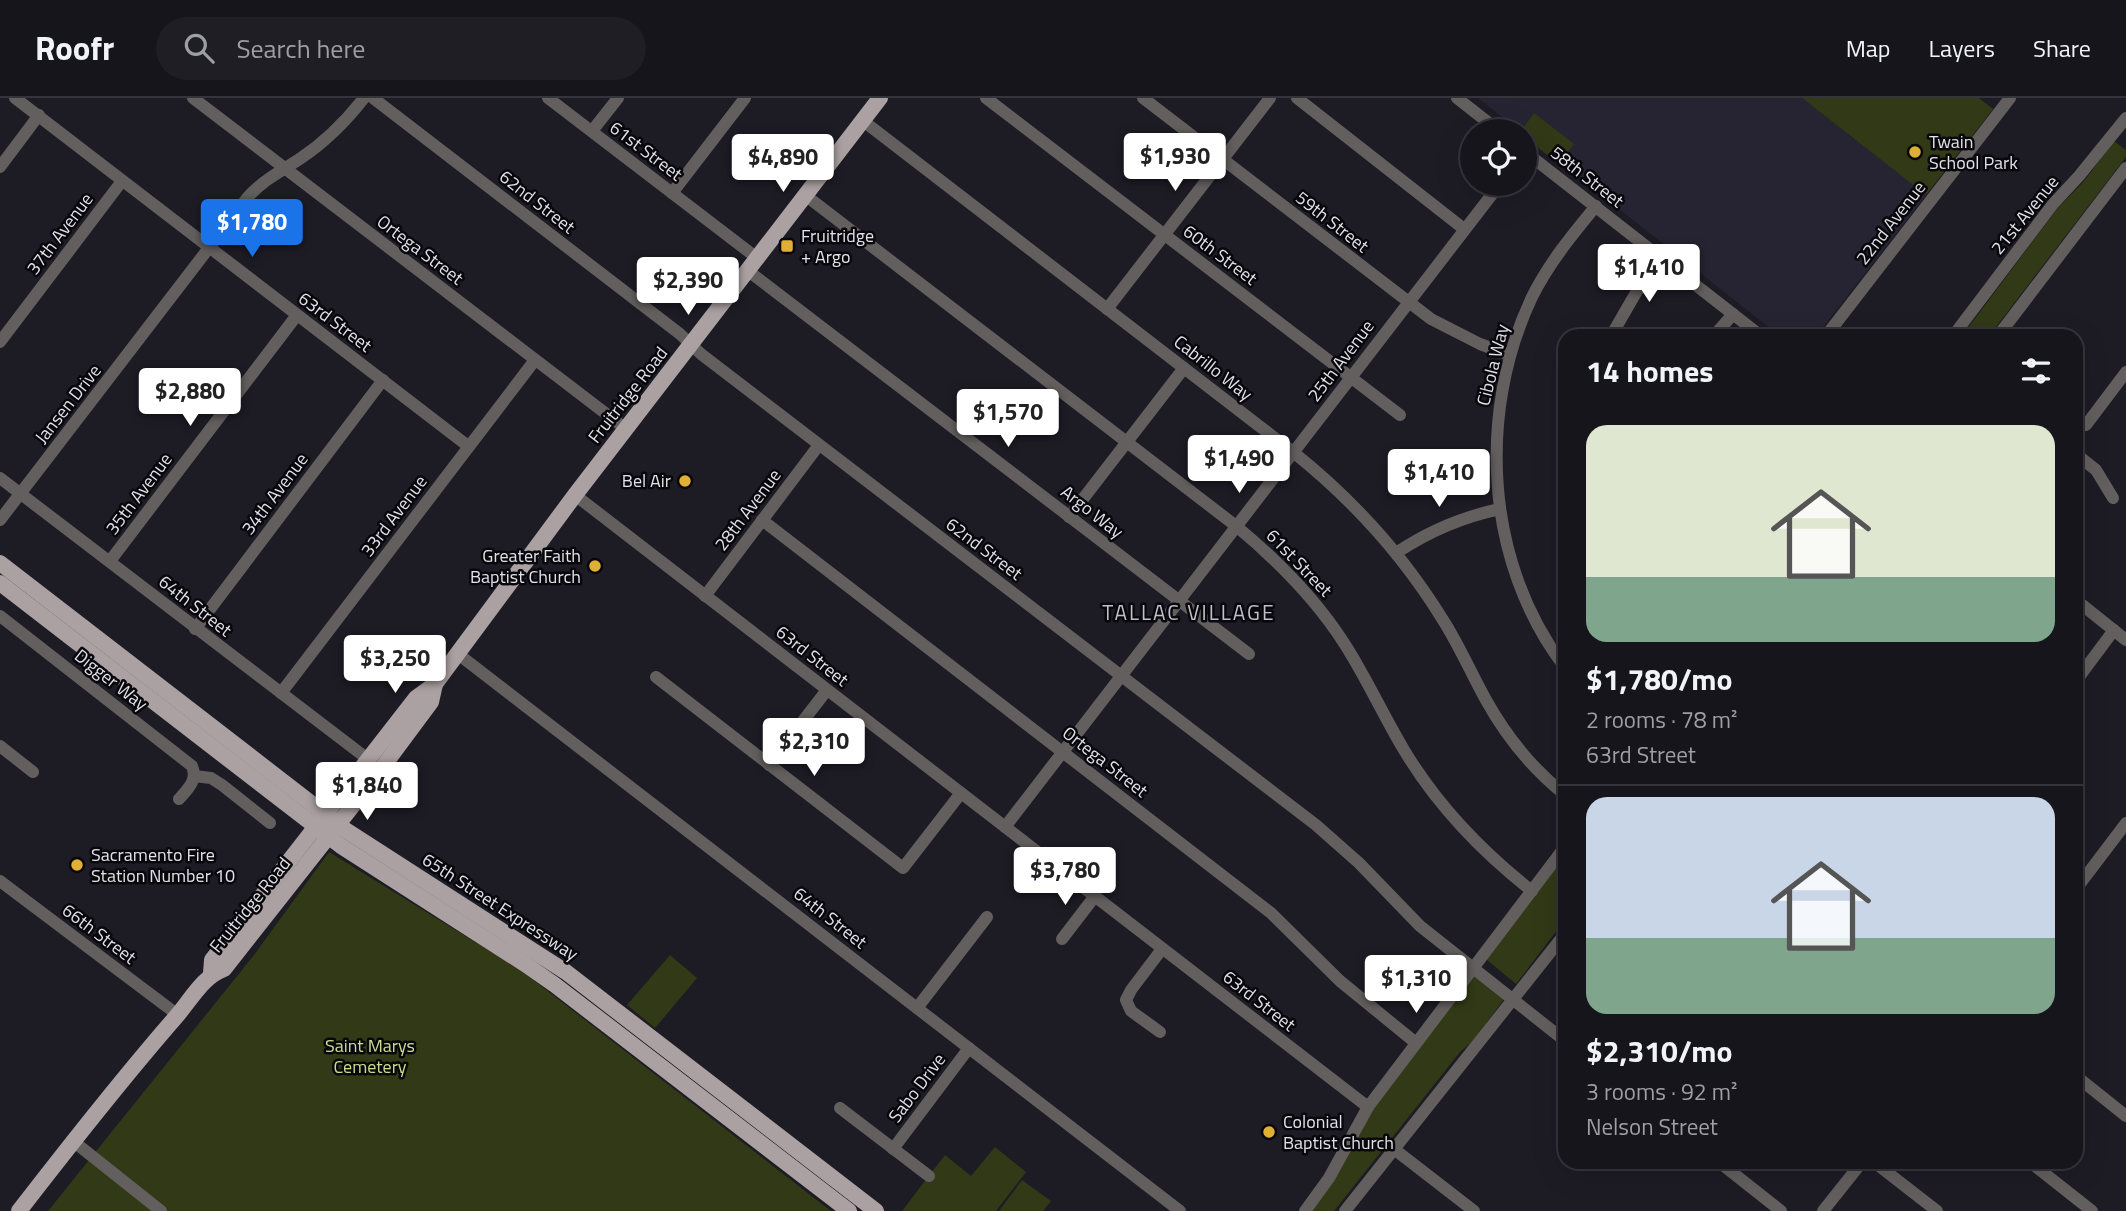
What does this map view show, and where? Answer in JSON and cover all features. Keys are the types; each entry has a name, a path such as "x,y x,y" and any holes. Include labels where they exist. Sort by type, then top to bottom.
{"main road":[{"name":"Fruitridge Road","path":"328,826 369,760 416,698 435,684 575,495 880,98"},
{"name":"65th Street Expressway","path":"0,563 328,826 566,972 876,1211"},
{"name":"65th Street Expressway","path":"0,583 328,826 555,985 849,1211"},
{"name":"Fruitridge Road","path":"19,1211 134,1063 211,974 212,960 328,826 430,702 435,684"}],"street":[{"name":"63rd Street","path":"15,98 468,446"},
{"name":"Ortega Street","path":"192,98 626,429"},
{"name":"Jansen Drive","path":"0,520 257,187 319,145 364,98"},
{"name":"62nd Street","path":"373,98 1337,842 1420,926 1558,1036"},
{"name":"61st Street","path":"548,98 672,192 752,264"},
{"path":"592,131 618,98"},
{"path":"672,192 745,98"},
{"name":"60th Street","path":"986,98 1400,415"},
{"name":"59th Street","path":"1143,98 1408,302 1455,332 1510,355"},
{"path":"1107,309 1270,98"},
{"path":"1297,98 1464,229"},
{"path":"1457,98 1484,119"},
{"name":"22nd Avenue","path":"1831,329 2010,98"},
{"path":"0,167 40,115"},
{"name":"Cabrillo Way","path":"862,120 1293,452 1355,507 1396,553 1444,621 1499,721 1523,754 1558,788"},
{"name":"21st Avenue","path":"1958,329 2053,204 2124,126"},
{"name":"58th Street","path":"1537,160 1752,329"},
{"path":"2003,329 2126,168"},
{"name":"37th Avenue","path":"0,342 122,181"},
{"name":"61st Street","path":"805,195 1236,527 1275,561 1322,613 1362,671 1406,752 1450,814 1503,868 1532,891"},
{"name":"25th Avenue","path":"1005,827 1490,196"},
{"name":"Cibola Way","path":"1558,657 1522,589 1508,547 1500,509 1497,429 1510,355 1525,313 1548,268 1596,206"},
{"path":"1615,329 1637,291 1663,259"},
{"name":"Argo Way","path":"752,264 1069,517 1249,654"},
{"path":"1720,329 1732,314"},
{"name":"35th Avenue","path":"110,561 297,315"},
{"name":"33rd Avenue","path":"281,693 535,360"},
{"path":"1069,517 1184,368"},
{"path":"2086,425 2126,372"},
{"name":"34th Avenue","path":"195,629 383,380"},
{"name":"28th Avenue","path":"705,596 819,444"},
{"path":"2083,460 2096,470 2113,498"},
{"name":"64th Street","path":"0,478 369,760"},
{"name":"63rd Street","path":"575,495 1368,1107"},
{"path":"1396,553 1437,528 1474,514 1500,509"},
{"name":"Ortega Street","path":"762,520 1271,913 1340,981 1416,1043"},
{"path":"2083,606 2126,640"},
{"name":"Digger Way","path":"0,616 192,765 194,776"},
{"path":"2083,672 2114,630"},
{"name":"64th Street","path":"458,654 1180,1211"},
{"path":"656,677 903,868 961,793"},
{"path":"769,765 828,690"},
{"path":"0,746 33,772"},
{"path":"179,799 192,784 194,776 211,778 270,823"},
{"path":"2083,879 2126,822"},
{"path":"1305,1211 1329,1178 1368,1107 1558,856"},
{"name":"66th Street","path":"0,881 178,1015"},
{"path":"1062,939 1095,897"},
{"path":"917,1008 987,917"},
{"path":"1345,1211 1558,943"},
{"path":"1160,1032 1131,1011 1126,1000 1130,990 1163,949"},
{"name":"Sabo Drive","path":"893,1149 970,1048"},
{"path":"2083,1082 2126,1116"},
{"path":"840,1108 929,1176"},
{"path":"73,1141 161,1211"},
{"path":"1394,1149 1474,1211"},
{"path":"1728,1169 1782,1211"},
{"path":"1824,1211 1857,1169"},
{"path":"1883,1169 1937,1211"},
{"path":"2039,1169 2092,1211"}],"shaded area":[{"path":"1478,98 1802,98 1926,195 1821,329 1771,329 1537,144 1537,119 1505,119"}],"green space":[{"name":"Twain School Park","path":"1802,98 1979,98 1993,109 1926,195"},
{"path":"1534,113 1574,144 1559,164 1537,147 1537,119 1530,119"},
{"path":"2114,141 2126,150 2126,157 1994,329 1967,329 2057,209 2085,180"},
{"name":"Saint Marys Cemetery","path":"329,852 522,971 831,1211 48,1211 254,955"},
{"path":"1558,863 1558,929 1516,984 1486,959"},
{"path":"670,955 697,978 655,1028 627,1005"},
{"path":"1472,974 1504,999 1334,1211 1310,1211 1371,1110"},
{"path":"995,1147 1026,1172 996,1211 902,1211 945,1155 971,1176"},
{"path":"1022,1180 1051,1201 1043,1211 999,1211"}],"place":[{"name":"Twain School Park","path":"1915,152"},
{"name":"Fruitridge + Argo","path":"787,246"},
{"name":"Bel Air","path":"685,481"},
{"name":"Greater Faith Baptist Church","path":"595,566"},
{"name":"Sacramento Fire Station Number 10","path":"77,865"},
{"name":"Colonial Baptist Church","path":"1269,1132"}],"district":[{"name":"TALLAC VILLAGE","path":"1189,613"}]}
